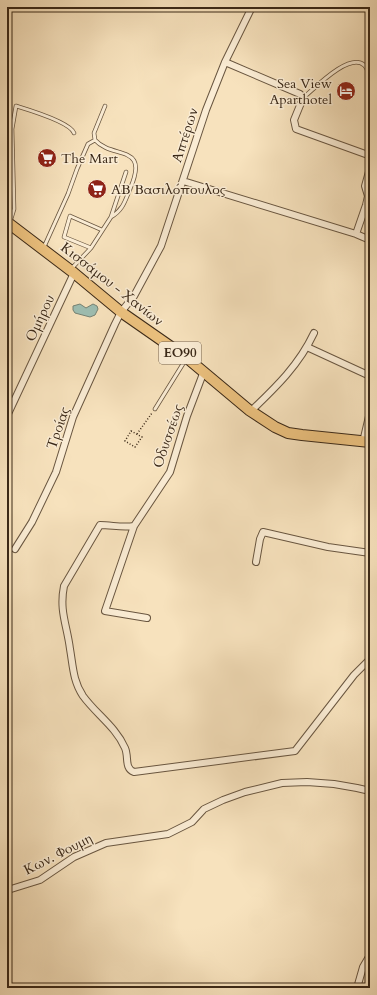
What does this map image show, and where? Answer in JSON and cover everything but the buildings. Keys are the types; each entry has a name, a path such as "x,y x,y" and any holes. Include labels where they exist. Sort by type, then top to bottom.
{"main road":[{"name":"Κισσάμου - Χανίων","path":"8,223 72,271 121,312 204,371 250,411 275,427 302,435 366,442"}],"street":[{"name":"Απτέρων","path":"121,312 134,296 161,246 206,110 226,62 252,7"},
{"path":"226,62 300,94 303,98 294,120 296,129 368,155 370,160"},
{"path":"356,234 368,196 365,186 370,168"},
{"path":"183,181 356,234 370,240"},
{"name":"Ομήρου","path":"7,416 72,271"},
{"name":"Τροίας","path":"15,549 32,522 56,472 73,417 121,312"},
{"path":"250,411 284,379 307,347 314,333"},
{"path":"307,347 370,376"},
{"name":"Οδυσσέως","path":"147,618 105,611 134,526 170,472 187,416 204,371"},
{"path":"366,442 370,412"},
{"path":"134,526 125,528 100,525 64,586 62,606 62,615 70,650 72,672 77,686 84,697 107,722 125,748 128,767 130,770 134,772 295,751 354,675 370,659"},
{"path":"256,562 260,539 263,532 328,546 370,553"},
{"path":"370,560 370,570"},
{"name":"Κων. Φουμη","path":"7,888 40,880 74,857 106,843 168,834 192,822 204,809 245,792 282,783 307,782 334,784 370,792"},
{"path":"356,988 363,967 370,955"}],"lane":[{"path":"303,98 330,75 350,62 363,64 366,67 370,80"},
{"path":"8,223 14,209 12,129 16,106 38,112 64,124 72,128 74,133"},
{"path":"105,106 94,133 95,140 101,145 125,154 131,158 136,167 131,187 123,205 119,212 111,217"},
{"path":"43,249 68,194 88,144 95,140"},
{"path":"72,271 91,248 111,217 126,172"},
{"path":"91,248 64,237 70,216 102,230"},
{"path":"155,409 187,358"}],"path":[{"path":"137,434 155,409"},
{"path":"131,431 137,434 142,437 135,447 125,441 131,431"}],"water":[{"path":"80,304 86,308 93,304 97,306 98,309 95,315 90,317 75,313 73,306"}],"place":[{"name":"Sea View Aparthotel","path":"346,91"},
{"name":"The Mart","path":"47,158"},
{"name":"ΑΒ Βασιλόπουλος","path":"97,189"}]}
